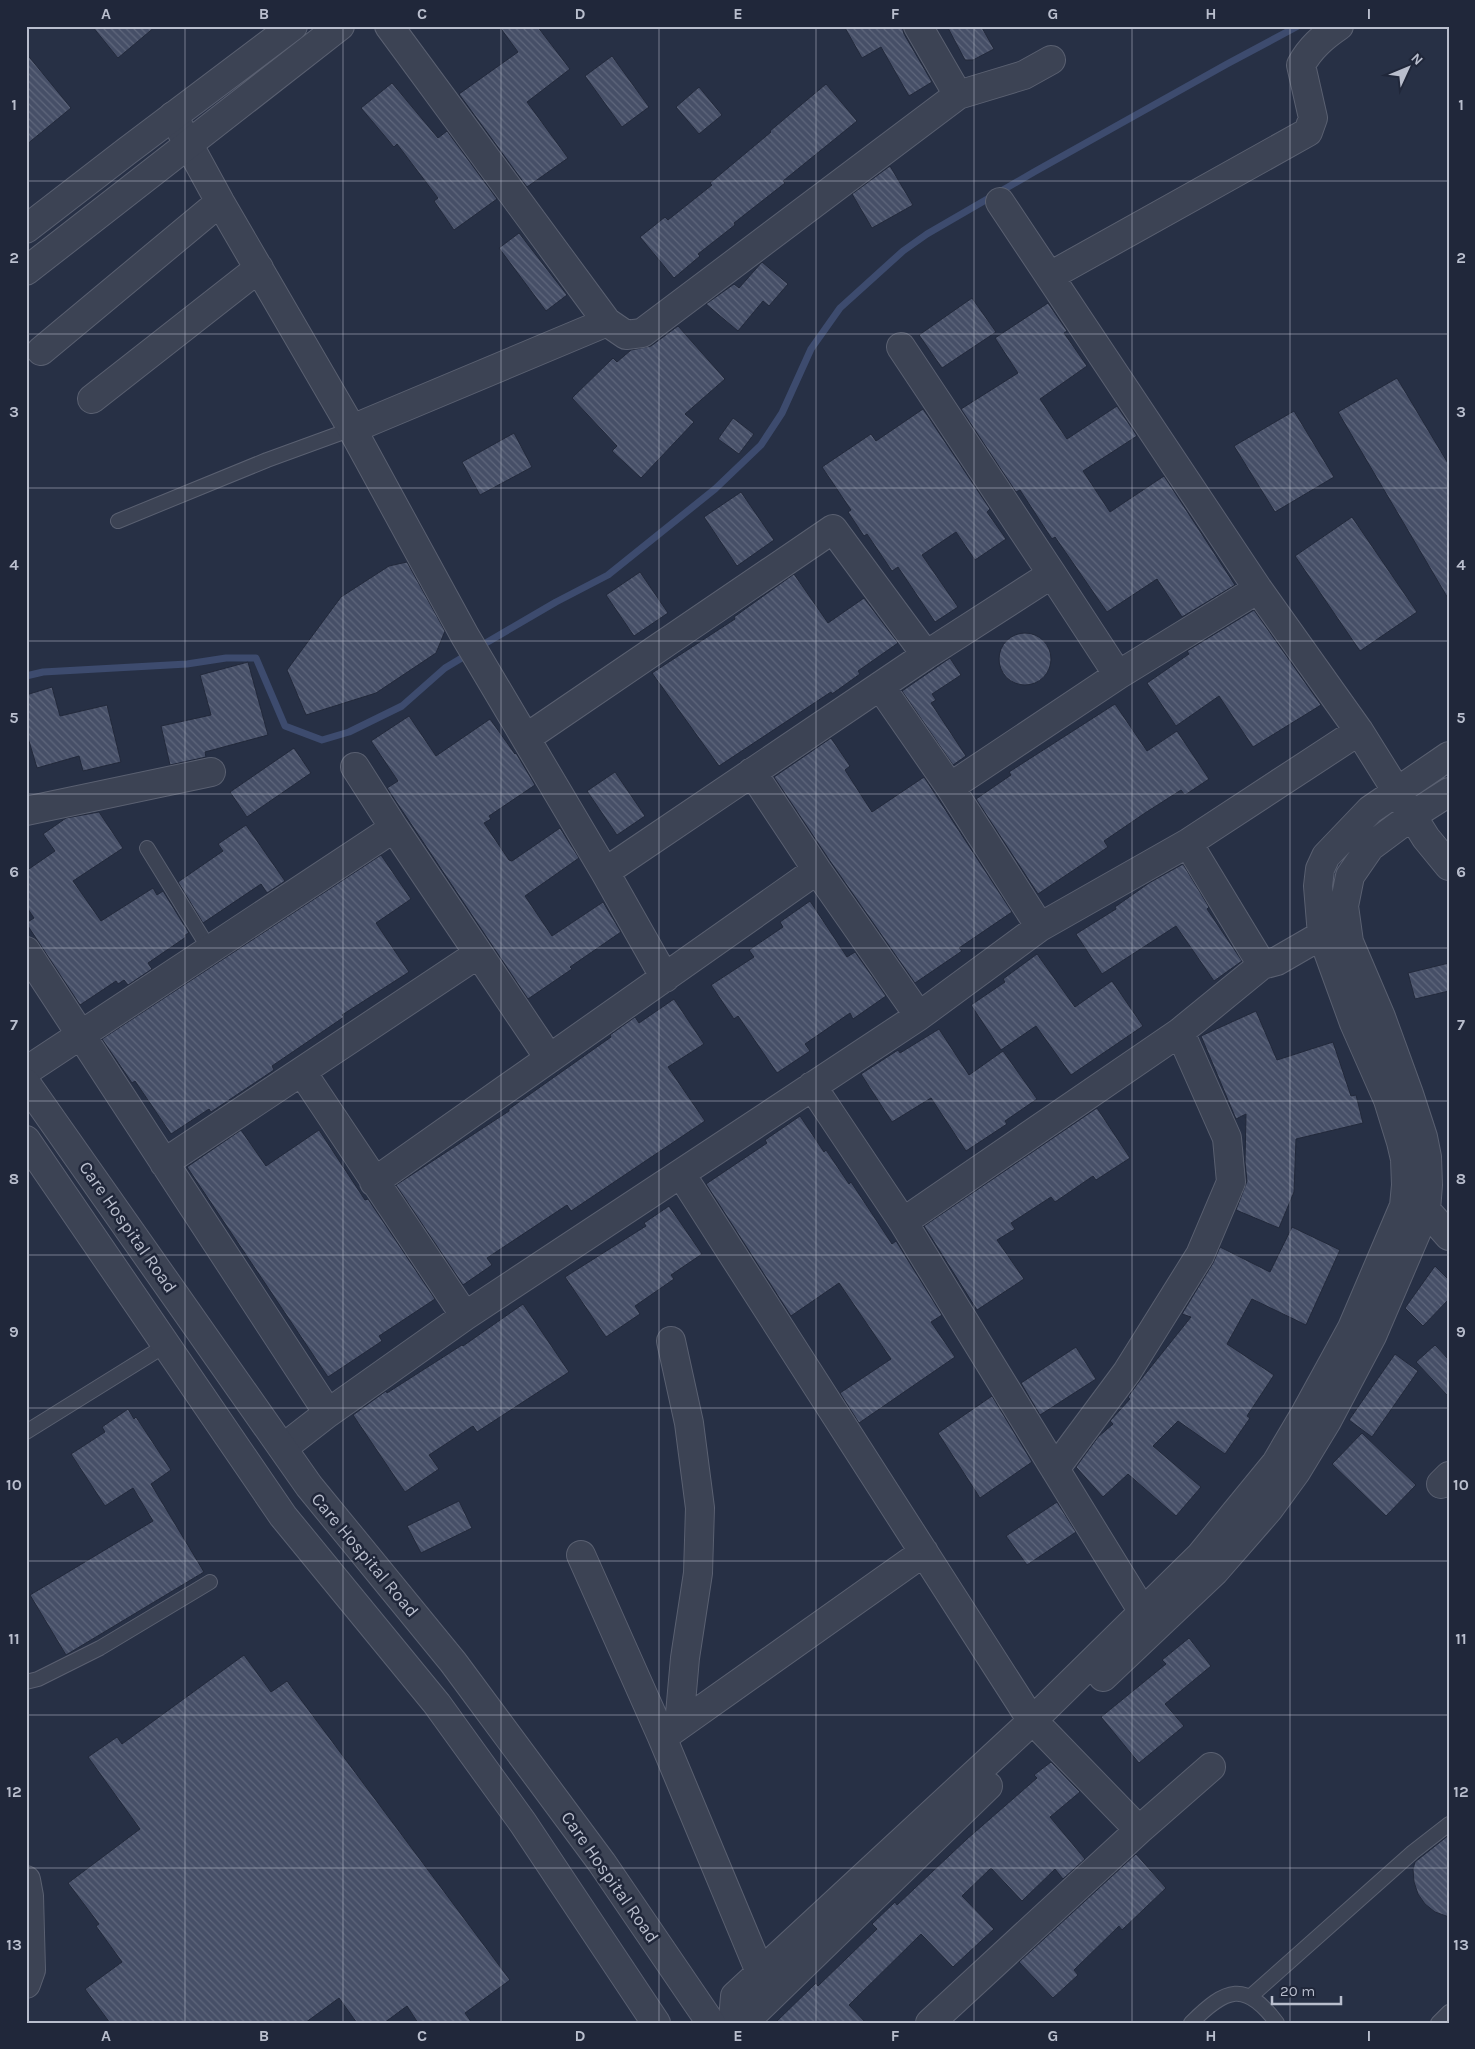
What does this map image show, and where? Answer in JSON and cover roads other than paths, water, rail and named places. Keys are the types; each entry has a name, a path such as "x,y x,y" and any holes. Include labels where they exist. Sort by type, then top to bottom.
{"street":[{"path":"26,271 340,26"},
{"path":"389,26 607,322 626,335 642,332 958,96 1024,75 1051,60"},
{"path":"918,26 958,96"},
{"path":"1050,276 1308,132 1313,118 1300,65 1308,52 1339,26"},
{"path":"26,229 282,30"},
{"path":"173,116 220,202 352,429 465,636 605,872 665,978"},
{"path":"41,351 220,202"},
{"path":"1000,202 1258,589 1359,731 1426,838 1449,866"},
{"path":"92,399 259,268"},
{"path":"352,429 607,322"},
{"path":"901,347 1118,675"},
{"path":"526,738 833,529 926,655"},
{"path":"605,872 926,655 1052,574"},
{"path":"950,787 1118,675 1258,589"},
{"path":"880,686 950,787 1040,927"},
{"path":"283,1448 328,1413 466,1316 919,1016 1040,927 1188,844 1359,731"},
{"path":"725,2022 735,1996 760,1972 1038,1726 1143,1612 1208,1564 1276,1462 1306,1412 1352,1328 1404,1206 1405,1168 1401,1142 1388,1100 1354,1023 1322,935 1318,886 1320,869 1326,856 1370,810 1449,756"},
{"path":"355,766 394,828 549,1058"},
{"path":"26,811 211,772"},
{"path":"752,772 817,870 919,1016"},
{"path":"725,2022 753,2014 1038,1726 1208,1564 1269,1509 1296,1472 1327,1421 1372,1336 1426,1210 1428,1185 1427,1157 1422,1137 1409,1094 1384,1025 1349,942 1344,906 1350,876 1370,847 1412,815 1449,792"},
{"path":"26,1071 394,828"},
{"path":"1188,844 1262,965"},
{"path":"374,1182 817,870"},
{"path":"902,1222 1180,1032 1262,965 1277,961 1322,935"},
{"path":"26,951 328,1413"},
{"path":"164,1163 478,954"},
{"path":"1055,1469 1127,1372 1200,1254 1231,1182 1227,1138 1180,1032"},
{"path":"302,1072 374,1182 466,1316"},
{"name":"Care Hospital Road","path":"26,1083 309,1486 453,1662 602,1864 725,2022"},
{"path":"812,1086 902,1222 1143,1612"},
{"name":"Care Hospital Road","path":"26,1140 283,1516 443,1712 523,1823 656,2023"},
{"path":"681,1174 1038,1726 1139,1830"},
{"path":"1426,1210 1449,1236"},
{"path":"670,1731 685,1658 698,1572 700,1508 689,1423 671,1341"},
{"path":"670,1731 924,1552"},
{"path":"581,1555 670,1731 760,1972"},
{"path":"930,2023 1139,1830 1211,1767"},
{"path":"26,1880 29,1896 31,1970 26,1984"}],"lane":[{"path":"118,521 267,460 352,429"},
{"path":"147,848 210,950"},
{"path":"26,1432 166,1345"},
{"path":"26,1682 38,1679 100,1648 210,1582"},
{"path":"1251,1996 1413,1852 1449,1824"},
{"path":"1191,2023 1222,1997 1238,1993 1251,1996 1264,2005 1278,2023"},
{"path":"1438,2023 1449,2012"}],"waterway":[{"path":"479,647 556,602 608,575 715,489 761,445 782,413 811,349 840,308 903,251 927,234 1034,172 1298,26"},
{"path":"26,676 43,672 187,664 226,658 256,658 285,726 322,740 349,732 402,706 445,668 470,653"}]}
